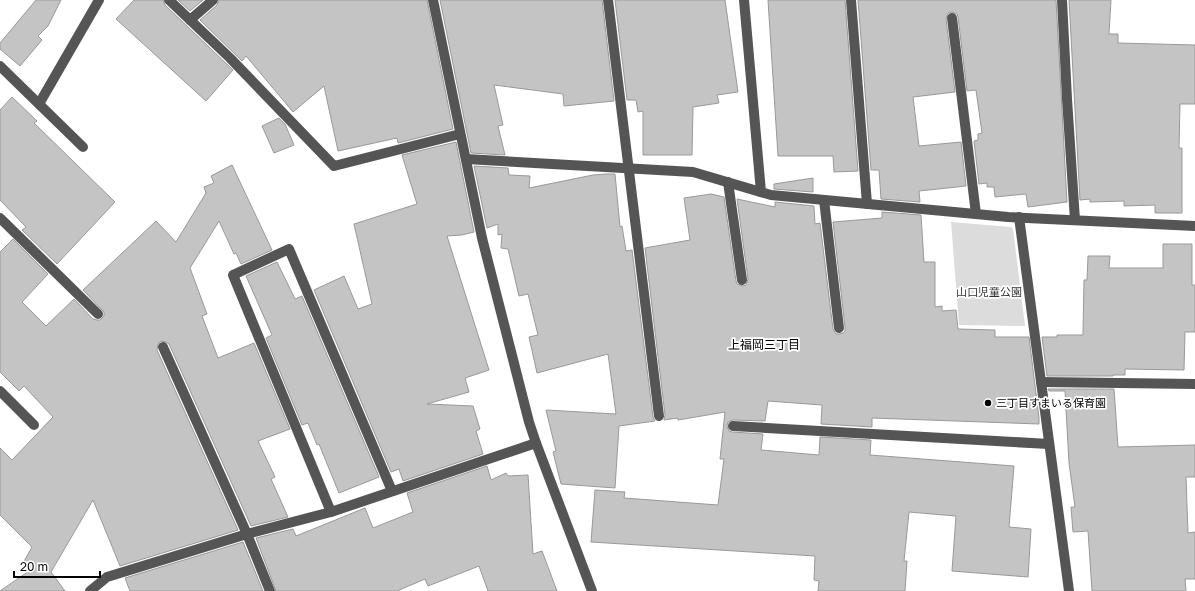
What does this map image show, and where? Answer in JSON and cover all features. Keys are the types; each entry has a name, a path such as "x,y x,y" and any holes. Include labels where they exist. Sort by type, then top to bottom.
{"street":[{"path":"39,104 99,0"},
{"path":"169,0 230,58 334,166 460,134"},
{"path":"190,20 213,0"},
{"path":"434,0 482,238 529,422 592,591"},
{"path":"608,0 659,416"},
{"path":"744,0 761,192"},
{"path":"851,0 867,204"},
{"path":"1062,0 1075,220"},
{"path":"952,18 976,214"},
{"path":"0,66 83,147"},
{"path":"466,159 693,172 771,195 867,204 1019,217 1195,226"},
{"path":"728,182 742,280"},
{"path":"824,200 839,328"},
{"path":"1019,217 1069,591"},
{"path":"0,218 98,314"},
{"path":"331,512 233,275 289,249 392,491"},
{"path":"163,347 247,534 270,591"},
{"path":"1041,382 1195,384"},
{"path":"0,391 34,425"},
{"path":"733,426 1049,444"},
{"path":"91,590 107,577 247,534 331,512 536,443"}],"green space":[{"name":"山口児童公園","path":"951,222 1011,227 1013,229 1025,326 959,325"}],"building":[{"path":"36,0 61,0 48,26 38,36 42,40 20,66 0,49 0,43"},
{"path":"134,0 163,0 165,5 233,70 206,101 116,19"},
{"path":"178,0 203,0 190,11"},
{"path":"219,0 427,0 453,129 398,143 397,138 338,151 324,86 293,112 246,56 242,61 200,20 217,5"},
{"path":"440,0 602,0 614,101 564,106 563,94 494,85 503,125 498,126 505,155 471,153"},
{"path":"615,0 725,0 738,92 717,95 719,103 693,107 692,155 643,155 643,111 638,112 636,100 627,100"},
{"path":"768,0 845,0 858,171 834,172 833,156 778,156"},
{"path":"858,0 1056,0 1067,202 1028,207 1026,194 995,197 994,187 987,187 987,183 979,184 974,141 978,140 978,134 982,133 976,90 967,91 958,17 957,14 952,12 948,13 946,19 955,92 913,97 919,146 961,142 966,186 919,191 920,202 881,199 879,170 871,170"},
{"path":"1069,0 1111,0 1109,34 1118,34 1118,43 1195,45 1195,104 1180,104 1179,148 1182,148 1182,213 1155,213 1155,205 1124,206 1124,201 1090,202 1090,199 1080,200"},
{"path":"12,97 37,121 34,123 115,202 57,264 22,230 26,227 0,200 0,110"},
{"path":"279,118 285,124 294,145 274,153 262,126"},
{"path":"456,142 474,232 462,235 447,236 489,370 465,378 469,392 427,404 473,406 480,429 476,431 483,454 403,481 399,469 391,472 314,290 344,276 358,309 372,304 354,224 417,204 402,155"},
{"path":"232,165 272,250 241,264 236,253 234,254 219,221 190,268 207,314 202,316 218,358 254,343 290,429 258,441 275,477 271,479 288,517 251,526 169,344 161,341 158,344 157,350 238,530 120,566 93,500 51,572 65,591 0,591 29,571 23,563 32,547 0,515 0,448 12,460 53,417 24,386 19,391 0,372 0,252 13,239 48,274 22,302 46,326 74,299 93,319 100,320 104,316 104,312 83,290 156,221 176,242 206,193 204,187 214,183 211,176"},
{"path":"474,166 508,168 509,175 530,176 529,188 593,175 615,174 620,227 622,226 626,251 632,250 653,417 655,421 619,426 615,488 561,484 553,452 556,451 546,410 616,414 608,354 537,373 529,337 538,335 528,294 519,296 508,249 501,248 502,234 498,235 498,224 487,228"},
{"path":"813,178 813,192 774,189 774,184"},
{"path":"711,194 724,197 736,281 737,284 743,286 746,285 748,279 737,199 775,207 775,202 814,206 815,224 820,223 833,329 836,334 843,333 845,331 845,327 833,222 882,218 882,212 921,215 924,262 935,262 935,307 942,306 942,311 956,310 958,329 995,330 995,337 1029,337 1039,424 872,418 872,427 821,424 822,405 768,401 765,421 733,420 728,422 727,426 729,431 732,432 763,434 761,450 819,455 820,437 871,440 870,455 1014,466 1009,527 1031,529 1028,577 952,571 956,516 909,512 904,561 907,561 905,591 818,591 819,581 814,580 815,556 591,542 595,490 625,492 624,498 718,505 724,459 720,459 725,412 678,420 678,418 664,420 665,415 645,248 690,240 684,198"},
{"path":"1163,244 1192,244 1192,285 1195,285 1195,332 1185,332 1184,370 1125,369 1125,375 1047,376 1042,337 1057,337 1057,335 1083,335 1084,280 1087,280 1088,256 1110,256 1109,268 1163,268"},
{"path":"277,262 295,299 302,296 379,477 339,493 319,444 317,445 308,423 302,425 266,338 272,335 246,276"},
{"path":"1048,389 1114,389 1118,447 1195,445 1195,477 1186,477 1188,533 1195,532 1195,579 1185,579 1186,591 1092,591 1088,531 1073,532 1071,507 1075,507 1069,463 1065,391 1049,391"},
{"path":"487,466 491,480 506,473 508,476 528,475 533,554 542,551 557,591 488,591 479,566 428,586 425,579 397,591 276,591 256,538 293,529 296,536 365,508 373,528 413,512 407,493"},
{"path":"243,542 263,591 130,591 125,578"}],"place":[{"name":"三丁目すまいる保育園","path":"988,403"}],"district":[{"name":"上福岡三丁目","path":"764,345"}]}
